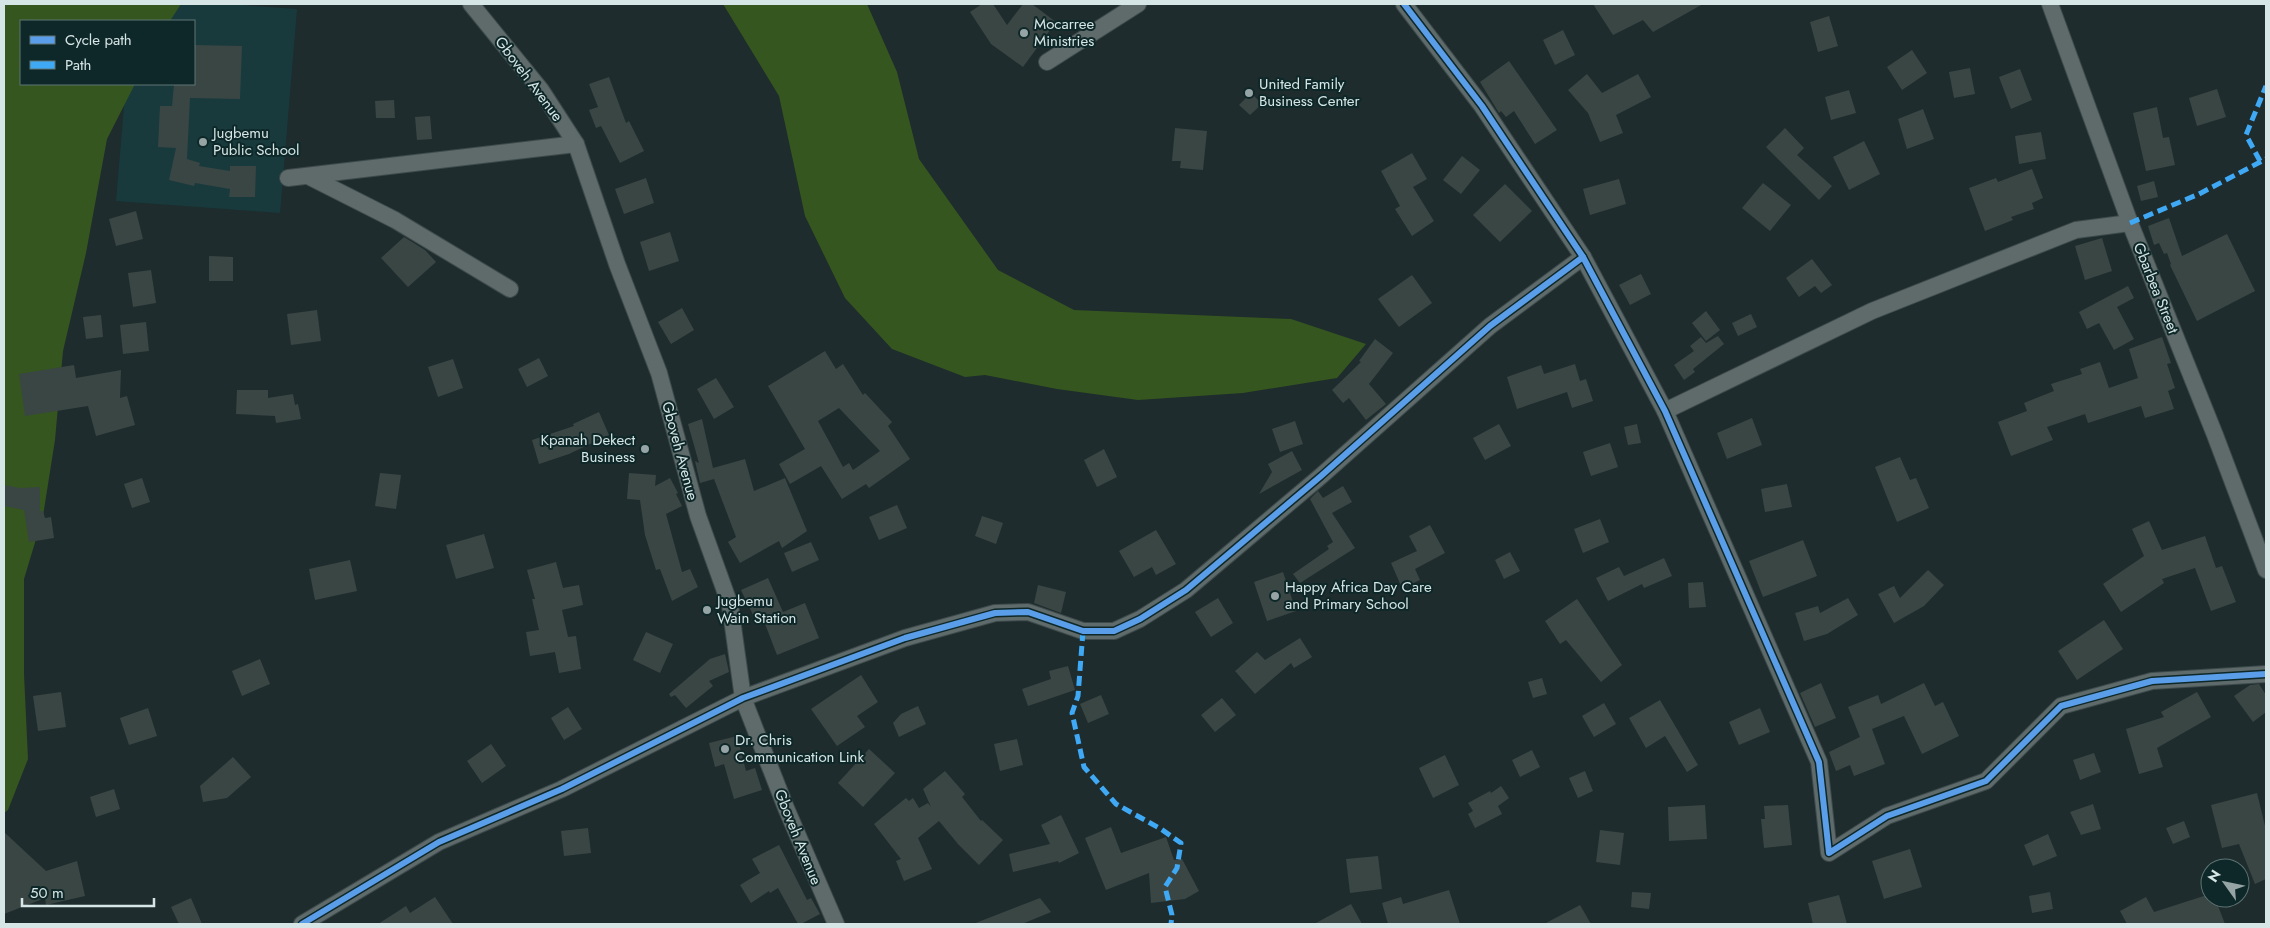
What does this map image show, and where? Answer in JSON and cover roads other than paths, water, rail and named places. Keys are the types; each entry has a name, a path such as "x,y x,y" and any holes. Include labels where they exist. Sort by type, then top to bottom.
{"street":[{"name":"Gboveh Avenue","path":"471,4 541,90 576,144 617,264 659,373 698,516 730,605 743,698 800,843 836,924"},
{"path":"1047,62 1138,4"},
{"path":"1404,4 1482,106 1583,257 1665,411 1819,762 1829,853 1887,816 1986,781 2061,706 2152,681 2266,674"},
{"name":"Gbarbea Street","path":"2050,4 2130,223 2216,435 2266,570"},
{"path":"288,178 576,144"},
{"path":"308,176 395,220 510,289"},
{"path":"1665,411 1872,311 2076,230 2130,223"},
{"path":"302,924 439,842 562,789 743,698 905,638 994,613 1028,612 1083,631 1114,631 1140,619 1186,590 1321,476 1490,326 1583,257"}],"place":[{"name":"Mocarree Ministries","path":"1024,33"},
{"name":"United Family Business Center","path":"1249,93"},
{"name":"Jugbemu Public School","path":"203,142"},
{"name":"Kpanah Dekect Business","path":"645,449"},
{"name":"Happy Africa Day Care and Primary School","path":"1275,596"},
{"name":"Jugbemu Wain Station","path":"707,610"},
{"name":"Dr. Chris Communication Link","path":"725,749"}]}
